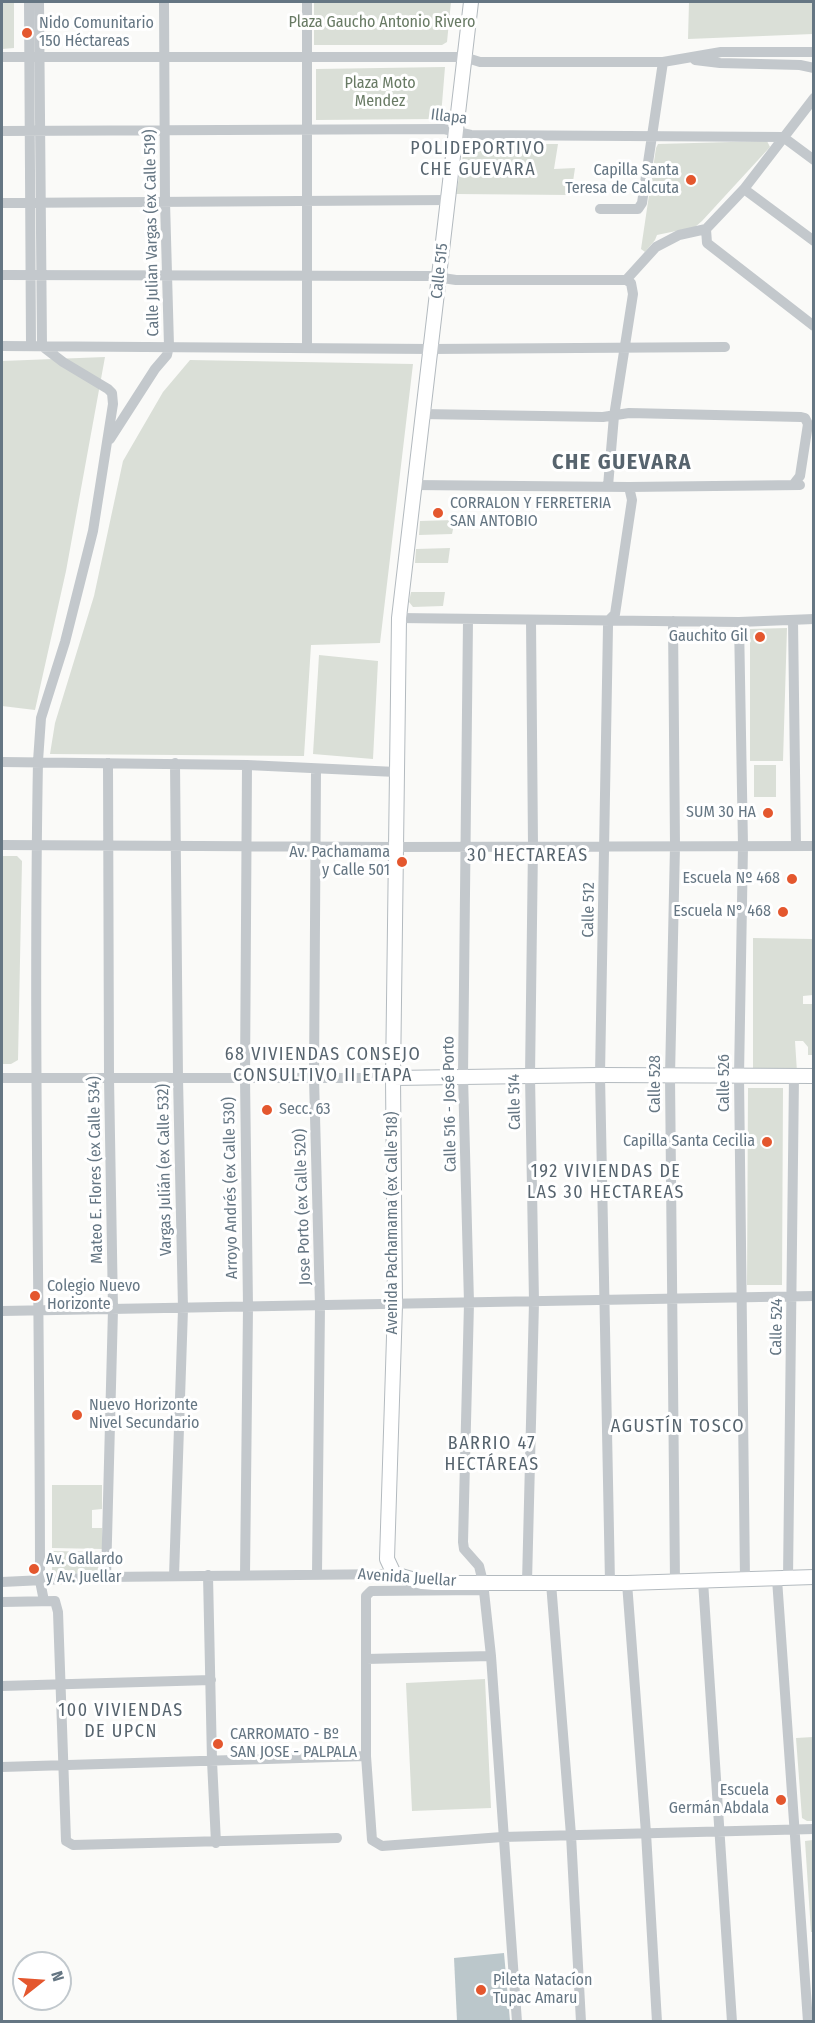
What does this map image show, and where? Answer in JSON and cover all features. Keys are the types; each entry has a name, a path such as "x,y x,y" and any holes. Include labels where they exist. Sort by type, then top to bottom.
{"street":[{"path":"29,2 34,57 36,346"},
{"path":"34,57 39,2"},
{"name":"Calle Julian Vargas (ex Calle 519)","path":"107,444 155,369 167,355 169,346 165,202 165,2"},
{"path":"307,2 307,346"},
{"name":"Calle 515","path":"399,618 471,2"},
{"path":"2,57 465,57 480,62 663,62 721,52 813,52"},
{"path":"683,59 720,63 800,65 813,68"},
{"path":"600,209 638,209 642,203 663,62"},
{"path":"628,281 656,247 679,235 706,229 744,189 813,98"},
{"name":"Illapa","path":"2,131 444,129 471,135 653,138 783,137"},
{"path":"783,137 813,160"},
{"path":"744,189 813,241"},
{"path":"2,203 448,200"},
{"path":"706,229 707,243 813,326"},
{"path":"2,275 168,274 628,281"},
{"path":"608,486 614,416 633,294 628,281"},
{"path":"2,346 307,346 431,349 724,347"},
{"path":"36,346 108,389 112,393 113,404 93,531 65,642 40,718 38,761 36,1078 40,1310 40,1581 49,1601 58,1612 66,1841 73,1845 338,1838"},
{"path":"413,485 629,487 797,485 808,423 806,418 629,413 614,416 422,414"},
{"name":"Calle 512","path":"610,1583 600,1075 609,620 615,614 632,500 629,487"},
{"path":"399,618 739,622 813,619"},
{"name":"Avenida Pachamama (ex Calle 518)","path":"394,1574 387,1559 387,1546 395,1305 393,1078 399,618"},
{"name":"Calle 516 - José Porto","path":"468,620 464,1076 469,1303 463,1542 464,1549 479,1566 484,1586"},
{"name":"Calle 514","path":"527,1582 534,1302 530,1076 533,846 531,620"},
{"path":"793,620 796,846"},
{"name":"Calle 528","path":"673,621 675,846 670,1076 675,1582"},
{"name":"Calle 526","path":"739,622 743,846 739,1076 745,1580"},
{"path":"2,762 175,763 396,772"},
{"name":"Mateo E. Flores (ex Calle 534)","path":"106,1577 113,1309 109,1078 108,763"},
{"name":"Vargas Julián (ex Calle 532)","path":"174,1576 183,1309 175,763"},
{"name":"Arroyo Andrés (ex Calle 530)","path":"245,1575 248,1307 245,1078 247,765"},
{"name":"Jose Porto (ex Calle 520)","path":"316,769 314,1078 321,1306 317,1573"},
{"path":"2,845 813,846"},
{"name":"Calle 524","path":"794,1076 793,1297 782,1578 808,2022"},
{"path":"2,1078 813,1076"},
{"path":"2,1311 813,1296"},
{"name":"Avenida Juellar","path":"2,1582 106,1577 317,1573 394,1574 422,1582 484,1586 527,1582 627,1584 813,1577"},
{"path":"208,1575 216,1843"},
{"path":"703,1581 732,2022"},
{"path":"551,1583 571,1835 581,2022"},
{"path":"627,1584 646,1833 657,2022"},
{"path":"516,2022 502,1837 491,1656 484,1586 371,1591 366,1596 366,1756 372,1840 382,1846 502,1837 813,1829"},
{"path":"2,1602 49,1601"},
{"path":"366,1659 491,1656"},
{"path":"2,1686 211,1680"},
{"path":"2,1767 366,1756"}],"green space":[{"path":"2,2 14,2 14,48 2,49"},
{"name":"Plaza Gaucho Antonio Rivero","path":"314,2 451,2 447,42 442,45 314,45"},
{"path":"689,2 813,2 813,34 688,39"},
{"name":"Plaza Moto Mendez","path":"445,67 441,116 436,119 316,120 316,69"},
{"path":"767,141 770,147 695,227 657,235 645,252 641,249 658,144"},
{"path":"465,144 558,144 554,169 575,168 571,195 456,194"},
{"path":"105,357 66,571 35,710 2,706 2,361"},
{"path":"190,360 413,364 380,643 311,645 304,756 50,754 55,723 94,596 123,461 163,392"},
{"path":"455,520 452,534 419,535 420,521"},
{"path":"450,548 448,563 415,563 416,549"},
{"path":"411,592 445,592 443,606 413,607 409,602"},
{"path":"787,628 783,761 750,761 750,629"},
{"path":"319,655 378,661 373,759 313,754"},
{"path":"754,765 776,765 776,797 754,797"},
{"path":"2,856 17,856 22,861 18,1060 11,1064 2,1064"},
{"path":"753,938 813,939 813,995 803,996 803,1004 813,1004 813,1055 808,1055 808,1047 803,1041 795,1041 797,1072 753,1069"},
{"path":"748,1088 783,1088 782,1285 747,1285"},
{"path":"52,1485 102,1485 102,1509 92,1510 92,1528 102,1528 102,1549 52,1548"},
{"path":"52,1551 103,1552 102,1573 52,1574"},
{"path":"485,1679 491,1808 412,1811 406,1683"},
{"path":"813,1737 813,1821 807,1821 802,1818 796,1738"},
{"path":"813,1840 814,1932 811,1932 805,1841"}],"shaded area":[{"name":"Pileta Natacíon Tupac Amaru","path":"504,1953 510,2021 457,2021 454,1958"}],"place":[{"name":"Nido Comunitario 150 Héctareas","path":"27,33"},
{"name":"Capilla Santa Teresa de Calcuta","path":"691,180"},
{"name":"CORRALON Y FERRETERIA SAN ANTOBIO","path":"438,513"},
{"name":"Gauchito Gil","path":"760,637"},
{"name":"SUM 30 HA","path":"768,813"},
{"name":"Av. Pachamama y Calle 501","path":"402,862"},
{"name":"Escuela Nº 468","path":"792,879"},
{"name":"Escuela N° 468","path":"783,912"},
{"name":"Secc. 63","path":"267,1110"},
{"name":"Capilla Santa Cecilia","path":"767,1142"},
{"name":"Colegio Nuevo Horizonte","path":"35,1296"},
{"name":"Nuevo Horizonte Nivel Secundario","path":"77,1415"},
{"name":"Av. Gallardo y Av. Juellar","path":"34,1569"},
{"name":"CARROMATO - Bº SAN JOSE - PALPALA","path":"218,1744"},
{"name":"Escuela Germán Abdala","path":"781,1800"},
{"name":"Pileta Natacíon Tupac Amaru","path":"481,1990"}],"district":[{"name":"POLIDEPORTIVO CHE GUEVARA","path":"478,159"},
{"name":"CHE GUEVARA","path":"622,463"},
{"name":"30 HECTAREAS","path":"528,856"},
{"name":"68 VIVIENDAS CONSEJO CONSULTIVO II ETAPA","path":"323,1065"},
{"name":"192 VIVIENDAS DE LAS 30 HECTAREAS","path":"606,1182"},
{"name":"AGUSTÍN TOSCO","path":"678,1427"},
{"name":"BARRIO 47 HECTÁREAS","path":"492,1454"},
{"name":"100 VIVIENDAS DE UPCN","path":"121,1721"}]}
